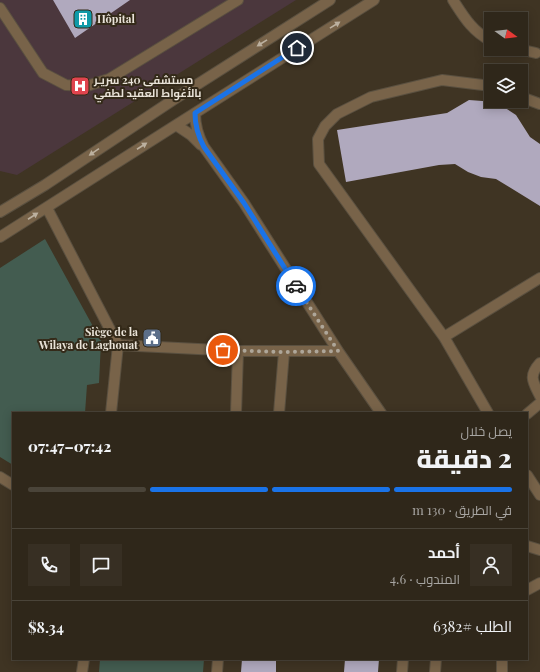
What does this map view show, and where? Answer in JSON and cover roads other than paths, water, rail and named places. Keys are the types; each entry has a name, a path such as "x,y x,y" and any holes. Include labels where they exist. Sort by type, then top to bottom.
{"street":[{"path":"0,8 43,73 66,85 87,86 109,79 238,0"},
{"path":"0,212 45,185 176,98 330,0"},
{"path":"0,237 176,124 374,0"},
{"path":"453,0 466,20 484,37"},
{"path":"528,51 536,53"},
{"path":"484,85 442,80 371,97 337,114 325,126 318,139 319,164 444,337 487,412"},
{"path":"528,100 540,104"},
{"path":"195,113 196,127 200,141 244,203 338,351 380,412"},
{"path":"176,124 204,147"},
{"path":"47,208 118,345 111,412"},
{"path":"444,337 540,278"},
{"path":"118,345 284,352 338,351"},
{"path":"236,412 238,350"},
{"path":"279,412 284,352"},
{"path":"540,363 533,372 532,380 540,396"},
{"path":"528,413 540,403"},
{"path":"0,476 12,484"},
{"path":"528,478 540,496"},
{"path":"528,546 540,550"},
{"path":"528,589 540,583"},
{"path":"82,672 84,660"},
{"path":"217,672 218,660"},
{"path":"402,672 403,660"},
{"path":"435,672 436,660"},
{"path":"502,660 502,672"}],"place":[{"name":"Hôpital","path":"83,19"},
{"name":"مستشفى 240 سريـر بالأغواط العقيد لطفي","path":"80,86"},
{"name":"Siège de la Wilaya de Laghouat","path":"152,338"}]}
